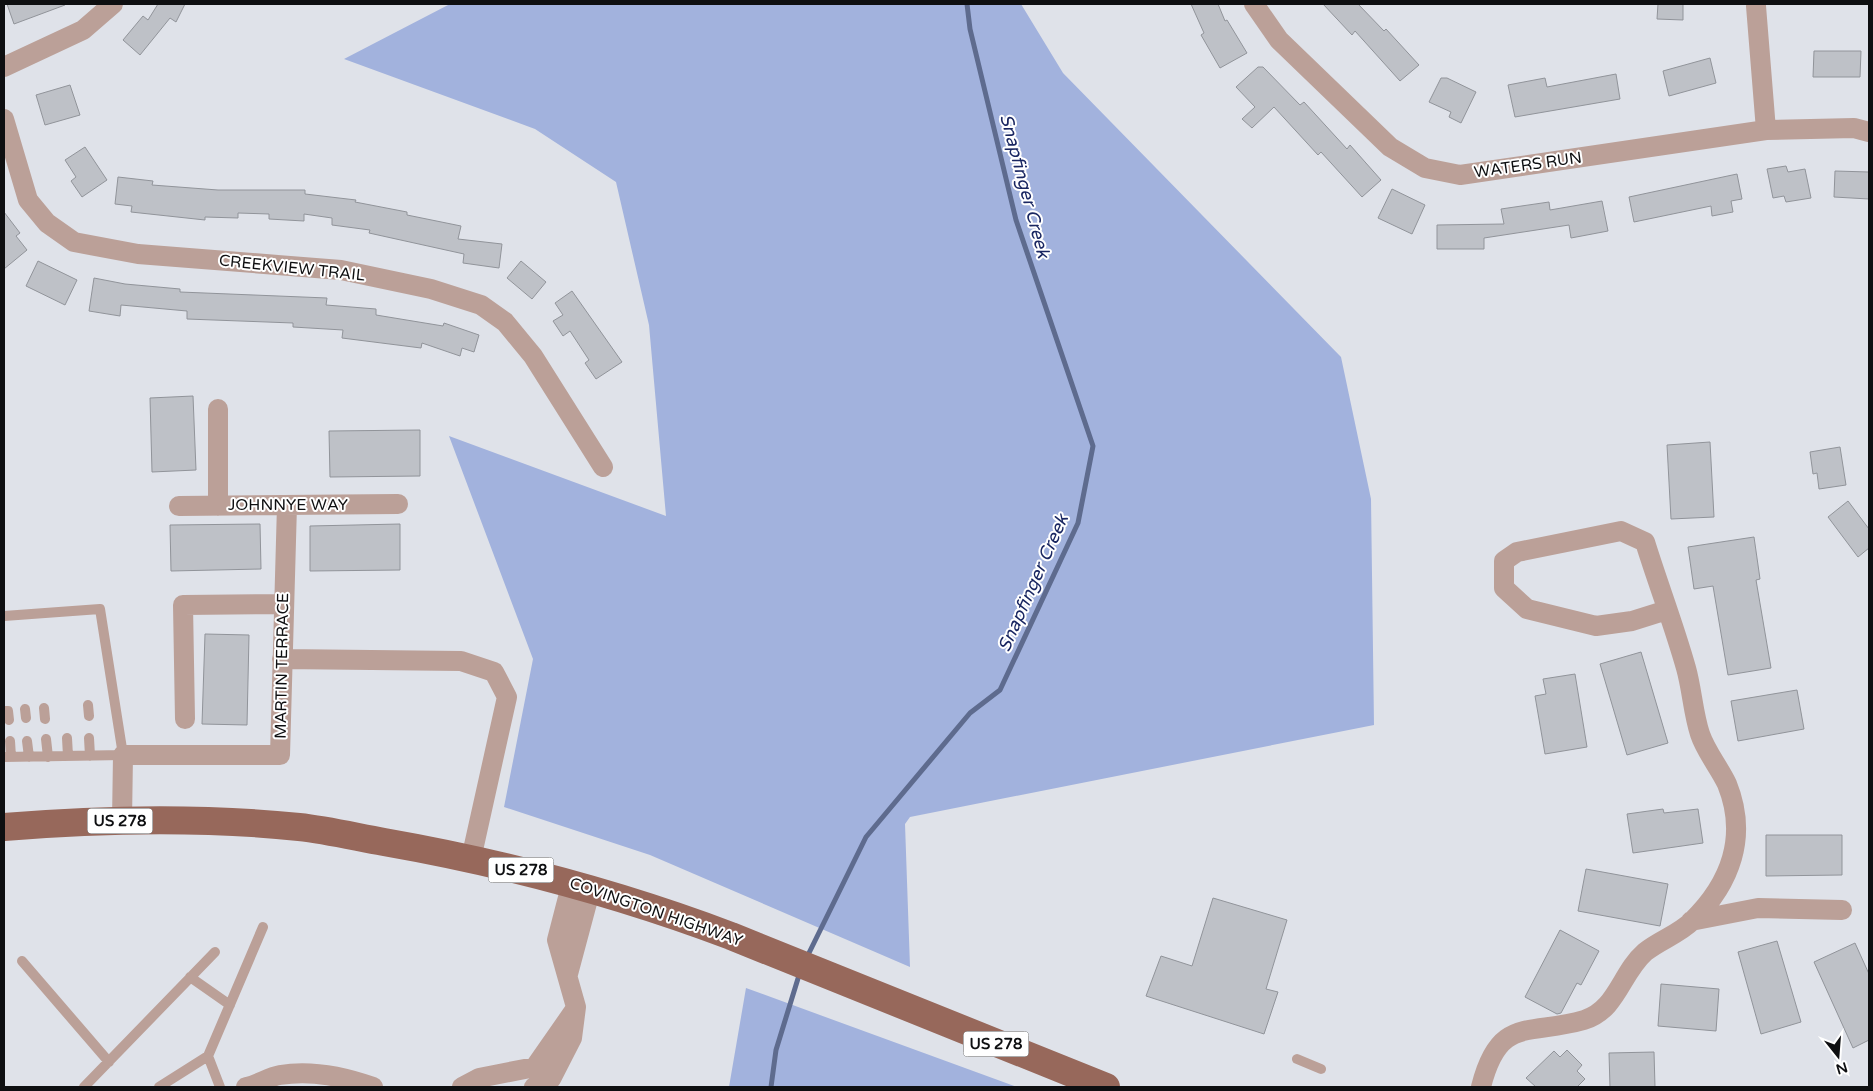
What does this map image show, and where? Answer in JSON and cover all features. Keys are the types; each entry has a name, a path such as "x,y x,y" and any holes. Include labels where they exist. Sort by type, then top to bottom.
{"main road":[{"name":"COVINGTON HIGHWAY","path":"4,827 79,820 299,827 471,859 581,885 672,914 886,997 977,1036 1106,1087"}],"street":[{"path":"4,67 83,30 113,4"},
{"name":"WATERS RUN","path":"1254,4 1279,40 1390,147 1425,168 1460,175 1766,130 1854,128 1869,132"},
{"path":"1756,6 1766,130"},
{"name":"CREEKVIEW TRAIL","path":"4,118 28,200 47,223 74,242 138,254 341,270 431,289 481,304 505,322 533,356 603,467"},
{"path":"218,410 218,506"},
{"name":"JOHNNYE WAY","path":"179,506 398,504"},
{"name":"MARTIN TERRACE","path":"123,755 280,755 287,505"},
{"path":"1482,1087 1487,1064 1505,1040 1522,1030 1583,1020 1600,1014 1616,996 1630,967 1646,952 1692,922 1723,884 1732,865 1737,816 1726,784 1700,735 1686,669 1667,610 1644,542 1621,531 1517,552 1504,562 1504,588 1527,609 1596,626 1632,621 1667,610"},
{"path":"185,719 183,605 284,604"},
{"path":"282,659 461,661 494,672 507,697 471,859"},
{"path":"122,820 123,755"},
{"path":"546,1085 572,1038 576,1007 556,940 581,885"},
{"path":"1692,922 1758,908 1842,910"},
{"path":"462,1087 478,1078 536,1066 576,1007"},
{"path":"536,1066 546,1085"},
{"path":"256,1087 277,1075 300,1073 352,1079 373,1087"}],"lane":[{"path":"4,616 100,609 110,703 123,755 7,757 10,741"},
{"path":"88,705 89,716"},
{"path":"67,738 68,756"},
{"path":"89,738 90,756"},
{"path":"46,739 48,757"},
{"path":"27,741 29,757"},
{"path":"159,1087 208,1056 263,927"},
{"path":"84,1087 215,952"},
{"path":"22,961 108,1062"},
{"path":"190,977 230,1005"},
{"path":"208,1056 220,1087"},
{"path":"1297,1059 1321,1069"}],"shaded area":[{"path":"450,4 1021,4 1063,73 1341,357 1371,499 1374,725 910,817 905,824 910,967 650,855 504,807 533,659 449,436 666,516 649,325 616,182 535,129 344,59"},
{"path":"746,988 1017,1087 729,1087"}],"building":[{"path":"7,4 65,4 65,5 14,24"},
{"path":"158,4 185,4 176,22 170,18 140,55 123,40 143,16 148,20"},
{"path":"1191,4 1218,4 1225,21 1227,20 1247,53 1220,68 1201,35 1204,33"},
{"path":"1323,4 1358,4 1384,31 1386,29 1419,65 1400,81 1355,31 1352,35"},
{"path":"1658,4 1683,4 1683,20 1657,19"},
{"path":"1814,51 1861,51 1860,77 1813,77"},
{"path":"1710,58 1716,83 1669,96 1663,71"},
{"path":"1258,67 1263,67 1300,105 1304,102 1347,149 1350,145 1381,180 1362,197 1321,152 1318,155 1274,107 1252,128 1242,119 1255,107 1236,87"},
{"path":"1616,74 1620,99 1515,117 1508,85 1545,78 1547,87"},
{"path":"1441,78 1447,78 1476,92 1461,123 1449,117 1451,112 1429,102"},
{"path":"70,85 80,115 45,125 36,95"},
{"path":"85,147 107,180 82,197 71,181 76,177 65,160"},
{"path":"1786,166 1788,172 1805,169 1811,198 1786,202 1784,196 1773,198 1767,169"},
{"path":"1835,171 1869,172 1869,199 1834,197"},
{"path":"1737,174 1742,199 1731,201 1733,212 1712,216 1711,206 1634,222 1629,197"},
{"path":"118,177 153,181 152,185 218,190 305,190 305,194 356,200 355,202 407,212 407,215 461,226 458,239 502,244 499,268 463,263 464,254 369,233 370,230 332,225 332,218 304,214 304,221 269,219 269,214 238,213 238,218 205,217 205,220 131,212 132,206 115,204"},
{"path":"1392,189 1425,205 1412,234 1378,218"},
{"path":"1602,201 1608,231 1571,238 1569,225 1484,238 1484,249 1437,249 1437,225 1504,224 1501,209 1549,202 1550,210"},
{"path":"4,212 20,233 16,236 27,250 4,269"},
{"path":"38,261 77,280 65,305 26,286"},
{"path":"521,261 546,282 532,299 507,278"},
{"path":"94,278 125,284 180,289 180,292 327,298 326,305 376,309 376,315 443,326 444,323 479,335 474,352 462,348 460,356 422,343 421,348 342,338 343,330 293,327 293,323 187,319 187,311 121,305 120,316 89,311"},
{"path":"572,291 622,362 596,379 585,363 589,360 570,331 563,336 553,321 563,315 555,303"},
{"path":"193,396 196,470 152,472 150,398"},
{"path":"420,430 420,476 330,477 329,431"},
{"path":"1710,442 1714,517 1671,519 1667,445"},
{"path":"1840,447 1846,485 1819,489 1817,473 1813,474 1810,452"},
{"path":"1848,501 1869,529 1869,548 1858,557 1828,517"},
{"path":"260,524 261,569 171,571 170,525"},
{"path":"400,524 400,570 310,571 310,526"},
{"path":"1754,537 1760,579 1756,580 1771,668 1728,675 1713,586 1694,589 1688,547"},
{"path":"205,634 249,635 247,725 202,724"},
{"path":"1641,652 1668,743 1627,755 1600,664"},
{"path":"1575,674 1587,747 1545,754 1535,696 1546,694 1543,679"},
{"path":"1797,690 1804,729 1738,741 1731,701"},
{"path":"1663,809 1664,813 1698,809 1703,843 1633,853 1627,814"},
{"path":"1766,835 1842,835 1842,875 1766,876"},
{"path":"1586,869 1668,884 1660,926 1578,911"},
{"path":"1213,898 1287,920 1266,989 1278,992 1264,1034 1146,996 1161,956 1192,966"},
{"path":"1560,930 1599,951 1581,985 1577,983 1561,1013 1557,1014 1525,997"},
{"path":"1777,941 1801,1022 1761,1034 1738,952"},
{"path":"1855,943 1869,974 1869,1040 1853,1048 1814,962"},
{"path":"1661,984 1719,989 1716,1031 1658,1026"},
{"path":"1567,1050 1582,1065 1577,1071 1585,1079 1577,1087 1536,1087 1526,1078 1554,1051 1560,1057"},
{"path":"1654,1052 1655,1087 1610,1087 1609,1053"}],"waterway":[{"name":"Snapfinger Creek","path":"807,957 866,837 970,713 1000,690 1078,523 1093,446 1016,220 970,29 967,4"},
{"name":"Snapfinger Creek","path":"771,1087 776,1050 800,972"}]}
